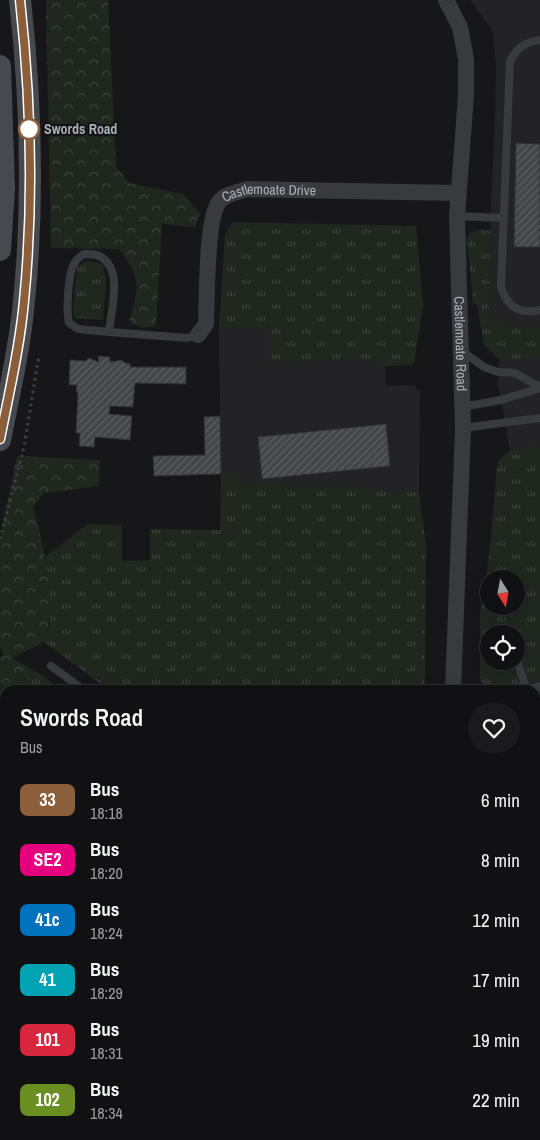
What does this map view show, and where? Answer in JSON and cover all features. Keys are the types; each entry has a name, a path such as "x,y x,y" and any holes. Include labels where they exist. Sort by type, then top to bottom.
{"main road":[{"path":"0,440 15,367 24,301 30,204 29,106 20,0"},
{"path":"0,66 4,188 0,250"}],"street":[{"name":"Castlemoate Road","path":"446,0 460,27 466,59 466,95 457,216 463,428 453,685"},
{"name":"Castlemoate Drive","path":"198,335 206,324 212,221 219,202 231,194 247,189 458,193"}],"lane":[{"path":"540,40 525,44 517,50 510,61 501,286 504,298 510,306 520,310 540,310"},
{"path":"457,216 503,218"},
{"path":"109,332 114,278 110,265 99,256 84,254 74,263 67,315 69,323 78,328 109,332 187,338 198,335"},
{"path":"462,351 484,367 498,372 514,373 540,388"},
{"path":"462,407 501,400 540,388"},
{"path":"463,428 540,418"},
{"path":"51,666 77,685"},
{"path":"520,670 525,685"}],"shaded area":[{"path":"470,0 540,0 540,685 486,685 480,681 480,670 525,670 525,625 480,625 480,615 525,615 525,570 487,570 497,467 499,460 510,450 498,384 499,362 505,327 495,321 489,312 487,304 496,70 493,31"},
{"path":"219,328 269,328 269,363 376,357 379,367 385,367 386,386 415,385 416,390 420,390 419,492 370,490 369,487 241,484 240,474 221,474"}],"green space":[{"path":"46,0 108,0 116,166 129,183 183,194 200,214 195,227 162,224 156,326 142,328 129,322 135,301 135,276 119,249 51,248"},
{"path":"233,222 416,226 423,305 414,364 379,367 376,358 269,363 269,329 219,328 225,234"},
{"path":"481,229 490,231 489,312 499,323 505,326 518,328 540,325 540,356 514,359 497,358 484,344 477,305 473,303 467,239 471,232"},
{"path":"89,260 102,264 106,278 103,320 75,318 73,312 77,266"},
{"path":"540,445 540,678 533,682 528,681 524,670 525,625 480,625 480,615 525,615 525,570 487,570 497,467 503,456 514,450"},
{"path":"17,456 100,460 99,486 44,493 33,506 48,574 50,609 44,642 12,658 40,674 19,685 0,685 0,657 4,655 0,647 0,539"},
{"path":"221,474 241,474 241,484 370,487 370,490 419,492 426,544 425,685 102,685 44,642 50,625 46,556 88,524 122,525 122,561 150,560 150,529 220,530"},
{"path":"480,670 515,670 520,685 487,685 480,681"},
{"path":"40,674 55,685 19,685"}],"building":[{"path":"516,143 540,144 540,247 514,247"},
{"path":"99,356 110,357 110,362 122,360 130,364 130,367 186,367 186,384 135,383 133,407 110,406 109,414 132,416 130,440 95,437 94,447 79,446 80,433 76,433 78,392 76,392 77,385 69,385 70,360 85,361 89,358 98,362"},
{"path":"220,416 221,474 154,476 153,456 205,455 204,417"},
{"path":"386,424 390,466 262,479 258,437"}],"bus line":[{"name":"33","path":"0,439 15,367 24,301 30,204 29,106 20,0"}],"place":[{"name":"Swords Road","path":"29,129"}]}
